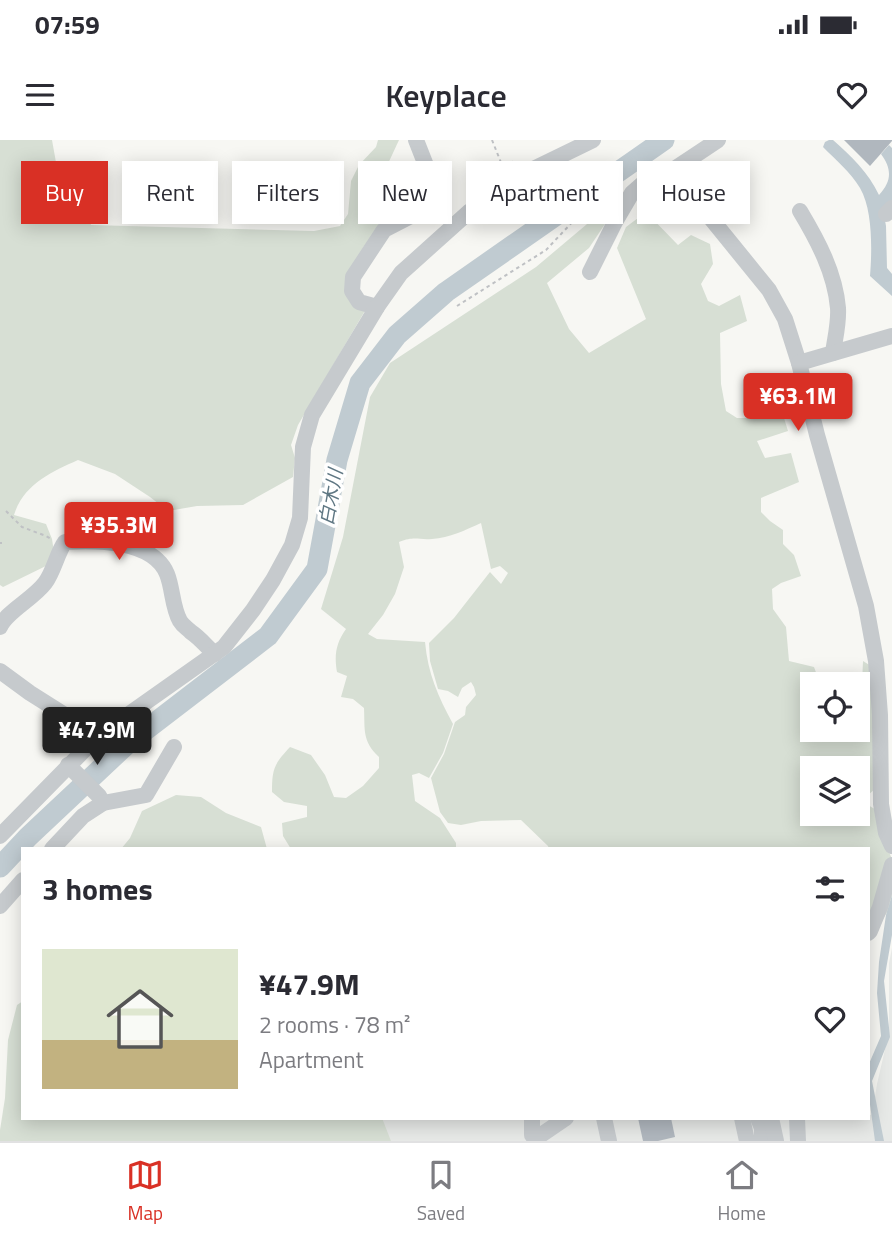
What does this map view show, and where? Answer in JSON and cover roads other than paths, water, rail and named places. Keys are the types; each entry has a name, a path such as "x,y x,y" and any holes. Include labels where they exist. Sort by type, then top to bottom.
{"street":[{"path":"377,307 359,302 352,291 353,277 384,230 415,214 422,200 427,167 416,140"},
{"path":"0,836 98,736 224,647 253,610 292,545 300,518 303,447 312,415 377,307 401,273 470,211 499,189 593,140"},
{"path":"687,161 719,140"},
{"path":"590,272 615,222 637,189"},
{"path":"800,211 827,261 835,287 838,311 833,353"},
{"path":"715,224 769,290 785,319 799,362 866,606 886,715 881,804 886,833 892,846"},
{"path":"799,362 892,336"},
{"path":"1,621 32,598 46,583 65,542 120,544 150,555 164,568 181,625 215,654"},
{"path":"0,671 98,736"},
{"path":"54,847 101,799 146,795 174,747"},
{"path":"68,765 101,799"},
{"path":"870,931 892,865"},
{"path":"0,906 21,882"},
{"path":"532,1120 532,1135 535,1139 563,1120"},
{"path":"604,1120 609,1141"},
{"path":"768,1127 788,1120"},
{"path":"747,1141 768,1127 791,1120"}],"waterway":[{"name":"白木川","path":"0,867 126,745 268,636 317,569 337,460 360,383 397,335 446,292 664,140"}]}
